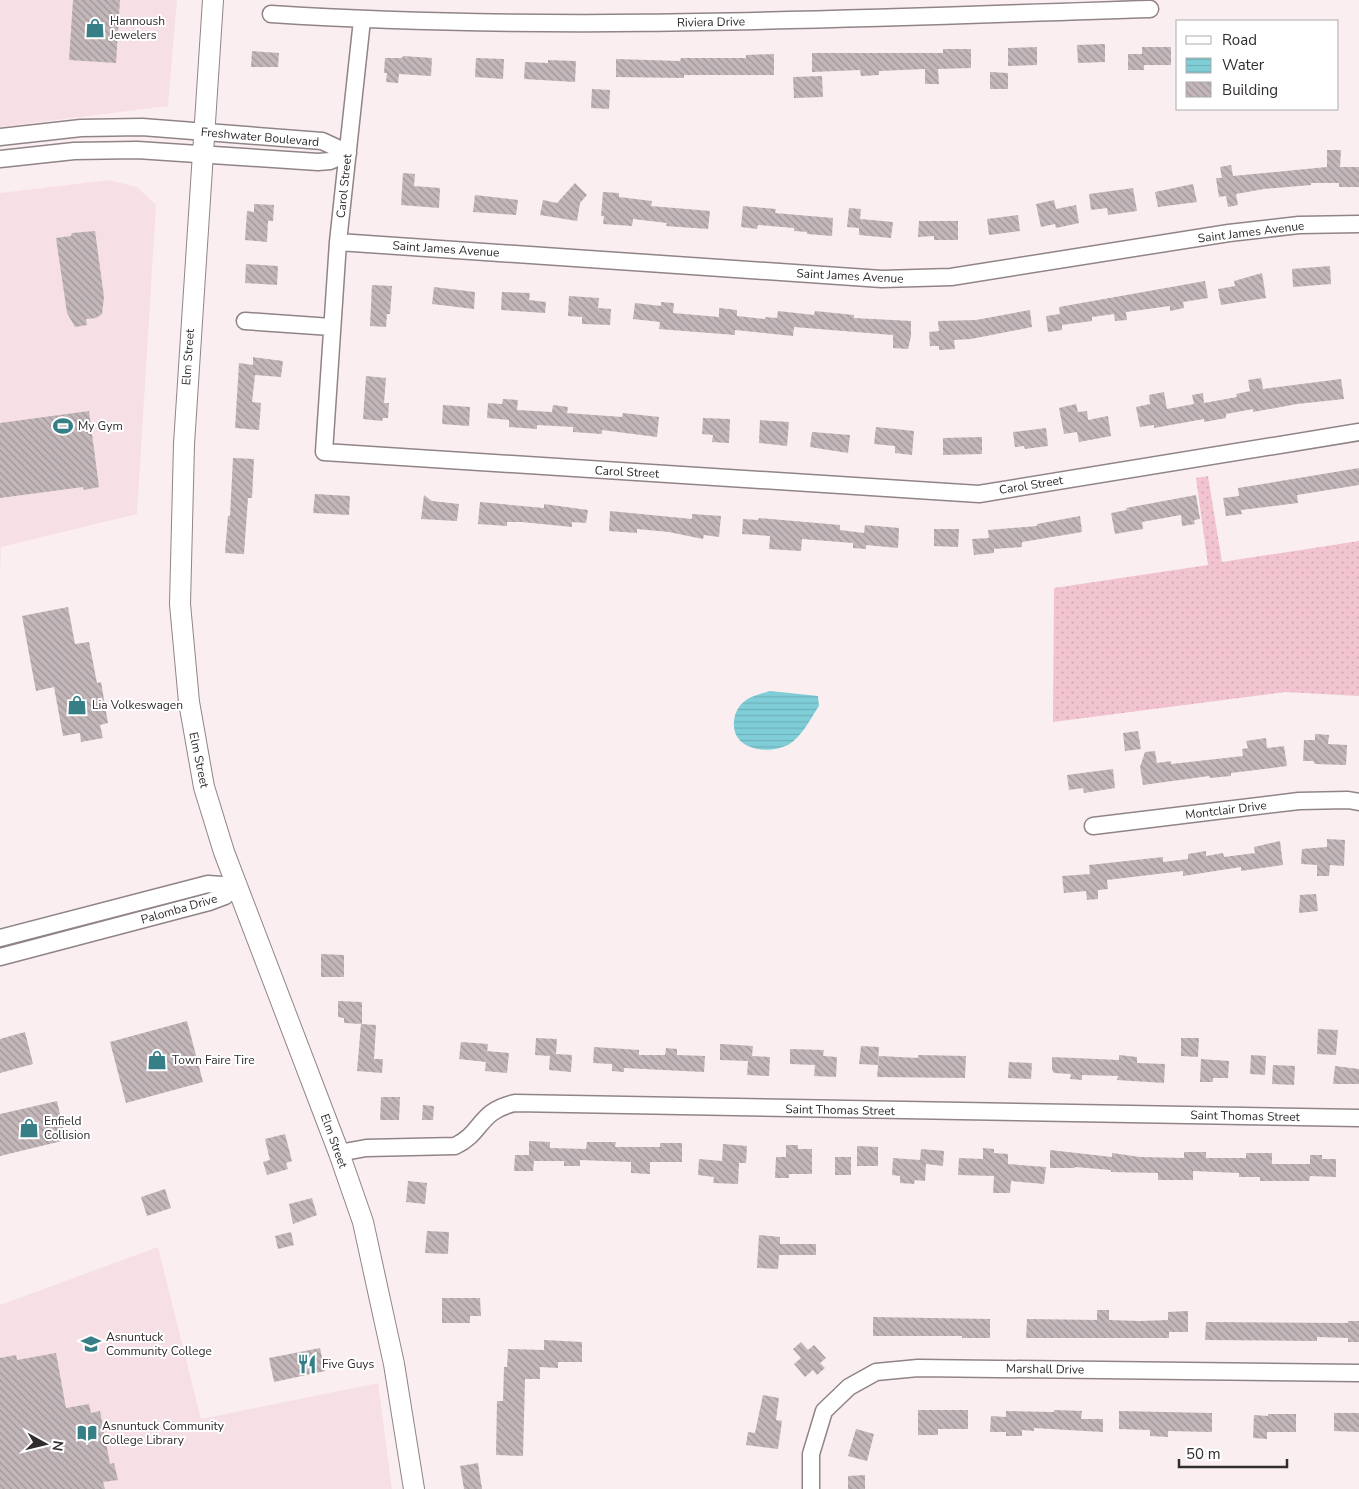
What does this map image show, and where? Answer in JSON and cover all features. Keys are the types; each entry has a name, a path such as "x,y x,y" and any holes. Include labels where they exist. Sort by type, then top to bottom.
{"main road":[{"name":"Elm Street","path":"213,0 186,397 180,560 181,621 186,680 198,760 212,816 236,886 339,1153 362,1222 401,1400 414,1489"}],"street":[{"name":"Riviera Drive","path":"271,14 362,20 580,24 1150,9"},
{"name":"Carol Street","path":"362,20 338,242 324,452 360,456 979,494 1359,432"},
{"name":"Freshwater Boulevard","path":"0,137 112,127 322,141 348,154"},
{"name":"Freshwater Boulevard","path":"0,159 105,150 136,150 318,162 330,161 348,154"},
{"name":"Saint James Avenue","path":"338,242 882,279 960,276 1229,233 1299,225 1359,224"},
{"path":"245,320 331,327"},
{"name":"Montclair Drive","path":"1094,826 1299,801 1348,800 1359,802"},
{"name":"Palomba Drive","path":"0,938 208,884 236,886"},
{"name":"Palomba Drive","path":"0,957 210,902 225,896 236,886"},
{"name":"Saint Thomas Street","path":"339,1153 366,1148 455,1146 466,1141 482,1119 499,1106 515,1103 1359,1118"},
{"name":"Marshall Drive","path":"811,1489 811,1454 824,1411 849,1387 876,1372 918,1368 1359,1373"}],"shaded area":[{"path":"0,0 177,0 168,106 0,127"},
{"path":"109,180 137,187 156,205 137,514 1,547 0,573 0,193"},
{"path":"1208,476 1222,562 1359,541 1359,696 1285,692 1053,722 1054,588 1208,565 1196,478"},
{"name":"Asnuntuck Community College","path":"158,1247 201,1419 378,1383 392,1489 0,1489 0,1305"}],"water":[{"path":"770,691 818,696 819,706 802,733 793,742 770,750 752,748 738,738 735,731 735,715 740,705 747,699"}],"building":[{"name":"Hannoush Jewelers","path":"73,0 120,0 116,63 69,60"},
{"path":"1105,44 1105,62 1078,63 1077,45"},
{"path":"1037,47 1037,65 1008,66 1008,48"},
{"path":"1142,47 1171,47 1171,65 1144,65 1144,70 1128,70 1128,54 1142,54"},
{"path":"943,49 971,49 971,68 938,69 939,84 925,84 925,69 879,71 879,75 861,76 860,70 812,72 812,53 943,53"},
{"path":"252,51 279,53 278,67 251,67"},
{"path":"774,54 774,75 684,75 684,78 616,77 616,59 680,61 681,58 746,58 746,55"},
{"path":"403,56 432,58 431,76 399,74 398,83 386,82 387,73 384,73 385,58 402,58"},
{"path":"476,58 504,59 503,79 475,77"},
{"path":"548,60 576,61 575,82 524,79 525,62 548,63"},
{"path":"990,72 1008,73 1008,89 990,89"},
{"path":"822,76 823,97 794,98 793,77"},
{"path":"592,89 610,90 609,109 591,108"},
{"path":"1327,150 1341,150 1340,167 1359,167 1359,187 1339,187 1339,183 1311,183 1311,185 1264,189 1236,194 1238,205 1228,207 1226,196 1219,197 1216,178 1222,178 1220,167 1231,165 1233,176 1327,167"},
{"path":"403,173 415,174 414,186 440,188 439,208 401,205"},
{"path":"575,183 587,195 580,203 577,221 540,215 543,200 557,203"},
{"path":"1193,184 1197,202 1158,207 1155,192"},
{"path":"1133,188 1137,211 1108,215 1107,208 1091,210 1089,194"},
{"path":"603,192 619,193 619,197 652,201 651,206 710,211 708,229 666,226 667,223 633,219 632,226 603,224 604,216 601,216"},
{"path":"475,195 518,200 516,215 473,212"},
{"path":"1054,200 1056,209 1076,205 1079,223 1056,228 1055,224 1041,227 1036,204"},
{"path":"254,204 274,205 273,221 268,221 267,242 245,240 247,211 254,212"},
{"path":"743,206 776,209 775,213 833,218 832,236 807,234 807,232 794,231 794,228 758,225 757,229 741,227"},
{"path":"849,208 861,209 860,219 893,222 891,238 859,235 859,228 847,227"},
{"path":"1018,215 1020,231 989,235 987,219"},
{"path":"919,221 958,221 958,240 934,240 934,236 918,237"},
{"path":"95,231 104,297 102,314 96,318 86,319 87,325 75,327 67,313 56,238 71,236 72,233"},
{"path":"246,264 278,266 277,285 245,283"},
{"path":"1330,266 1331,284 1293,287 1292,269"},
{"path":"1262,273 1266,298 1221,305 1218,289 1235,286 1234,281"},
{"path":"1205,281 1208,298 1183,302 1184,308 1170,311 1170,306 1126,312 1127,320 1115,321 1114,314 1092,317 1092,321 1062,325 1062,330 1048,332 1046,316 1060,314 1059,307"},
{"path":"372,285 392,286 390,314 387,314 386,327 370,326"},
{"path":"434,287 475,292 474,309 432,304"},
{"path":"502,292 530,293 529,300 546,302 545,313 501,310"},
{"path":"569,296 599,298 598,308 611,309 610,325 582,324 582,317 568,316"},
{"path":"661,302 674,303 673,313 719,317 719,308 737,310 737,316 765,319 765,317 777,318 778,311 814,315 815,311 854,315 854,318 911,321 911,336 908,349 893,348 893,335 794,327 793,336 735,330 735,335 659,329 660,322 633,319 635,303 661,306"},
{"path":"1030,310 1032,327 971,339 954,340 955,349 939,350 939,346 930,346 929,332 939,331 938,321 976,320"},
{"path":"253,357 283,361 281,377 255,375 252,402 261,403 259,430 235,428 239,363 253,365"},
{"path":"366,376 386,378 384,403 389,403 388,418 383,418 382,421 363,419"},
{"path":"1261,378 1263,389 1341,379 1344,399 1297,404 1253,412 1253,409 1226,414 1226,418 1204,422 1204,419 1154,428 1154,425 1140,427 1136,407 1150,404 1149,395 1164,392 1167,409 1194,404 1192,395 1203,393 1204,403 1237,397 1236,394 1250,391 1248,380"},
{"path":"503,399 518,400 517,410 552,412 553,405 568,407 567,413 622,417 623,413 659,417 657,437 602,430 602,434 573,432 573,427 537,425 537,429 509,427 509,420 487,418 488,403 502,404"},
{"path":"1076,404 1078,412 1087,411 1088,420 1108,416 1111,436 1079,442 1077,432 1064,434 1059,408"},
{"path":"443,405 470,407 469,426 442,424"},
{"path":"89,411 99,487 84,490 83,487 0,498 0,423"},
{"path":"703,418 730,419 729,443 712,442 713,435 702,434"},
{"path":"760,420 789,422 787,446 759,443"},
{"path":"876,427 914,431 912,455 895,453 895,446 874,444"},
{"path":"1046,428 1048,446 1025,449 1024,446 1015,447 1013,432"},
{"path":"812,432 850,435 848,453 810,447"},
{"path":"982,437 982,454 943,455 943,438"},
{"path":"233,458 254,459 252,498 248,498 244,554 225,553 228,516 230,516"},
{"path":"1359,468 1359,485 1297,495 1298,503 1241,510 1242,514 1226,516 1223,498 1239,496 1238,488"},
{"path":"315,494 350,496 349,515 313,513"},
{"path":"424,495 432,501 459,504 457,521 421,519"},
{"path":"1196,495 1200,519 1194,520 1195,524 1182,526 1181,515 1142,522 1143,529 1115,534 1111,513 1127,510 1126,508"},
{"path":"480,502 544,508 544,504 588,510 586,523 572,522 572,527 522,522 507,522 507,526 478,524"},
{"path":"610,511 692,519 692,514 721,516 719,537 704,535 703,539 669,532 637,529 637,533 609,531"},
{"path":"1080,516 1082,532 1022,542 1022,547 994,549 994,553 974,555 972,539 989,538 988,530 1037,526 1037,524"},
{"path":"759,518 840,525 840,530 864,533 865,525 899,528 898,548 866,545 866,549 853,548 853,543 802,539 801,551 769,549 770,536 742,534 743,519 758,520"},
{"path":"934,529 959,529 958,547 934,546"},
{"path":"68,607 75,644 89,642 97,683 101,682 108,723 100,725 103,738 81,742 80,733 63,736 54,687 36,691 22,616"},
{"path":"1138,731 1141,749 1125,751 1123,733"},
{"path":"1315,734 1329,735 1328,744 1347,745 1346,765 1315,764 1313,761 1303,761 1304,740 1315,740"},
{"path":"1266,738 1267,748 1284,746 1287,766 1231,773 1231,776 1210,778 1209,776 1143,785 1140,767 1145,752 1155,751 1157,763 1171,761 1171,764 1243,756 1242,749 1248,748 1246,741"},
{"path":"1113,769 1115,788 1084,793 1083,788 1069,790 1067,775"},
{"path":"1327,839 1345,840 1344,866 1330,865 1329,876 1317,876 1317,865 1301,864 1302,849 1327,847"},
{"path":"1280,841 1283,865 1241,871 1241,867 1183,876 1183,871 1107,880 1108,889 1098,890 1098,899 1087,900 1086,891 1064,893 1062,876 1090,874 1089,865 1163,857 1163,862 1188,859 1188,854 1206,851 1206,856 1223,853 1224,857 1255,853 1254,847"},
{"path":"1316,894 1318,911 1299,913 1300,895"},
{"path":"321,954 344,955 344,977 321,977"},
{"path":"338,1001 362,1002 362,1024 344,1023 344,1018 338,1017"},
{"path":"187,1021 203,1082 126,1103 110,1042"},
{"path":"361,1024 376,1025 374,1059 383,1059 382,1073 357,1071"},
{"path":"1318,1029 1338,1030 1336,1055 1317,1054"},
{"path":"25,1032 33,1064 0,1073 0,1039"},
{"path":"536,1038 557,1039 556,1054 572,1055 571,1072 549,1070 550,1056 535,1055"},
{"path":"1181,1038 1199,1038 1198,1057 1181,1056"},
{"path":"461,1042 488,1044 486,1062 459,1059"},
{"path":"720,1044 753,1046 752,1056 770,1057 769,1076 747,1075 748,1061 720,1060"},
{"path":"861,1046 879,1047 878,1065 859,1064"},
{"path":"594,1047 639,1050 639,1055 665,1055 666,1048 677,1049 677,1055 705,1056 704,1072 624,1068 624,1072 612,1071 612,1064 593,1063"},
{"path":"790,1049 824,1050 823,1056 837,1057 836,1077 814,1076 815,1065 790,1064"},
{"path":"487,1051 509,1053 507,1073 485,1071"},
{"path":"918,1055 966,1056 965,1078 877,1077 879,1056 918,1058"},
{"path":"1119,1055 1137,1057 1137,1063 1165,1064 1164,1083 1117,1080 1118,1076 1082,1075 1082,1080 1070,1079 1071,1074 1054,1073 1052,1070 1052,1057 1119,1060"},
{"path":"1251,1055 1266,1056 1265,1075 1250,1074"},
{"path":"1201,1059 1229,1061 1228,1078 1213,1078 1213,1082 1200,1082"},
{"path":"1009,1062 1032,1063 1031,1079 1008,1078"},
{"path":"1273,1065 1295,1066 1294,1085 1272,1084"},
{"path":"1335,1066 1359,1069 1359,1084 1333,1084"},
{"path":"381,1097 400,1097 399,1120 380,1120"},
{"path":"57,1101 66,1140 0,1156 0,1114"},
{"path":"423,1105 434,1106 433,1120 422,1120"},
{"path":"285,1134 292,1161 286,1163 288,1169 267,1175 263,1162 270,1160 265,1139"},
{"path":"529,1141 550,1142 550,1148 586,1149 587,1142 616,1142 615,1147 660,1147 660,1143 682,1143 682,1162 650,1162 650,1174 631,1173 631,1162 580,1160 580,1166 564,1166 564,1161 534,1161 533,1171 514,1171 515,1155 529,1155"},
{"path":"723,1144 747,1146 746,1163 739,1163 738,1184 713,1183 714,1177 698,1175 699,1159 722,1161"},
{"path":"786,1145 798,1145 798,1149 812,1149 812,1174 789,1174 789,1178 775,1178 776,1157 786,1157"},
{"path":"857,1146 878,1147 878,1166 857,1166"},
{"path":"983,1148 994,1149 994,1153 1008,1154 1008,1164 1046,1167 1044,1184 1011,1181 1010,1193 993,1193 994,1176 958,1175 959,1158 983,1159"},
{"path":"921,1149 944,1151 943,1166 926,1164 925,1181 915,1180 914,1184 900,1183 900,1176 892,1175 893,1158 920,1160"},
{"path":"1050,1150 1112,1157 1112,1153 1140,1157 1184,1158 1184,1152 1206,1152 1206,1158 1246,1158 1246,1153 1272,1153 1272,1164 1310,1164 1310,1155 1322,1155 1322,1159 1336,1159 1336,1177 1310,1176 1309,1181 1260,1181 1260,1177 1239,1177 1239,1173 1193,1171 1193,1180 1158,1180 1158,1173 1111,1172 1111,1170 1075,1167 1050,1168"},
{"path":"835,1157 851,1157 851,1175 835,1175"},
{"path":"408,1181 427,1183 425,1204 406,1202"},
{"path":"165,1189 171,1208 147,1216 141,1197"},
{"path":"312,1198 317,1215 293,1224 289,1204"},
{"path":"427,1231 449,1232 448,1254 425,1253"},
{"path":"291,1232 294,1245 278,1249 275,1236"},
{"path":"759,1235 780,1237 780,1244 816,1244 816,1255 779,1255 778,1269 757,1268"},
{"path":"442,1298 480,1298 481,1316 470,1316 470,1323 442,1323"},
{"path":"1097,1310 1109,1310 1109,1320 1140,1321 1168,1320 1168,1312 1188,1311 1188,1332 1169,1332 1169,1338 1026,1338 1027,1319 1097,1320"},
{"path":"873,1317 990,1319 990,1338 962,1338 962,1336 873,1336"},
{"path":"1348,1321 1359,1321 1359,1342 1348,1342 1348,1338 1317,1337 1317,1341 1205,1340 1206,1322 1348,1323"},
{"path":"544,1340 582,1342 582,1362 558,1362 558,1368 540,1367 540,1379 525,1379 523,1456 496,1455 497,1401 503,1401 504,1367 507,1367 508,1349 544,1350"},
{"path":"801,1342 808,1350 814,1345 826,1358 820,1363 825,1368 817,1375 813,1370 805,1377 794,1364 801,1358 793,1349"},
{"path":"320,1348 325,1371 274,1382 269,1358"},
{"path":"56,1353 66,1408 89,1404 91,1413 100,1411 110,1464 114,1463 118,1480 103,1482 105,1489 0,1489 0,1358 16,1355 17,1360"},
{"path":"763,1395 779,1398 776,1420 782,1421 778,1449 746,1445 748,1432 755,1433"},
{"path":"918,1410 968,1410 968,1429 938,1429 938,1435 918,1435"},
{"path":"1054,1410 1082,1411 1081,1419 1103,1419 1103,1432 1034,1428 1034,1431 1022,1430 1022,1436 1006,1436 1006,1432 990,1432 991,1416 1006,1417 1006,1411 1054,1412"},
{"path":"1119,1411 1212,1413 1212,1432 1168,1431 1168,1437 1150,1436 1150,1430 1119,1429"},
{"path":"1334,1413 1359,1413 1359,1432 1334,1431"},
{"path":"1268,1414 1296,1414 1296,1432 1267,1432 1267,1439 1253,1438 1254,1415 1268,1416"},
{"path":"856,1429 874,1434 867,1461 848,1456"},
{"path":"478,1463 482,1489 464,1489 460,1466"},
{"path":"865,1475 865,1489 848,1489 848,1476"}],"place":[{"name":"Hannoush Jewelers","path":"95,28"},
{"name":"My Gym","path":"63,426"},
{"name":"Lia Volkeswagen","path":"77,705"},
{"name":"Town Faire Tire","path":"157,1060"},
{"name":"Enfield Collision","path":"29,1128"},
{"name":"Asnuntuck Community College","path":"91,1344"},
{"name":"Five Guys","path":"307,1364"},
{"name":"Asnuntuck Community College Library","path":"87,1433"}]}
